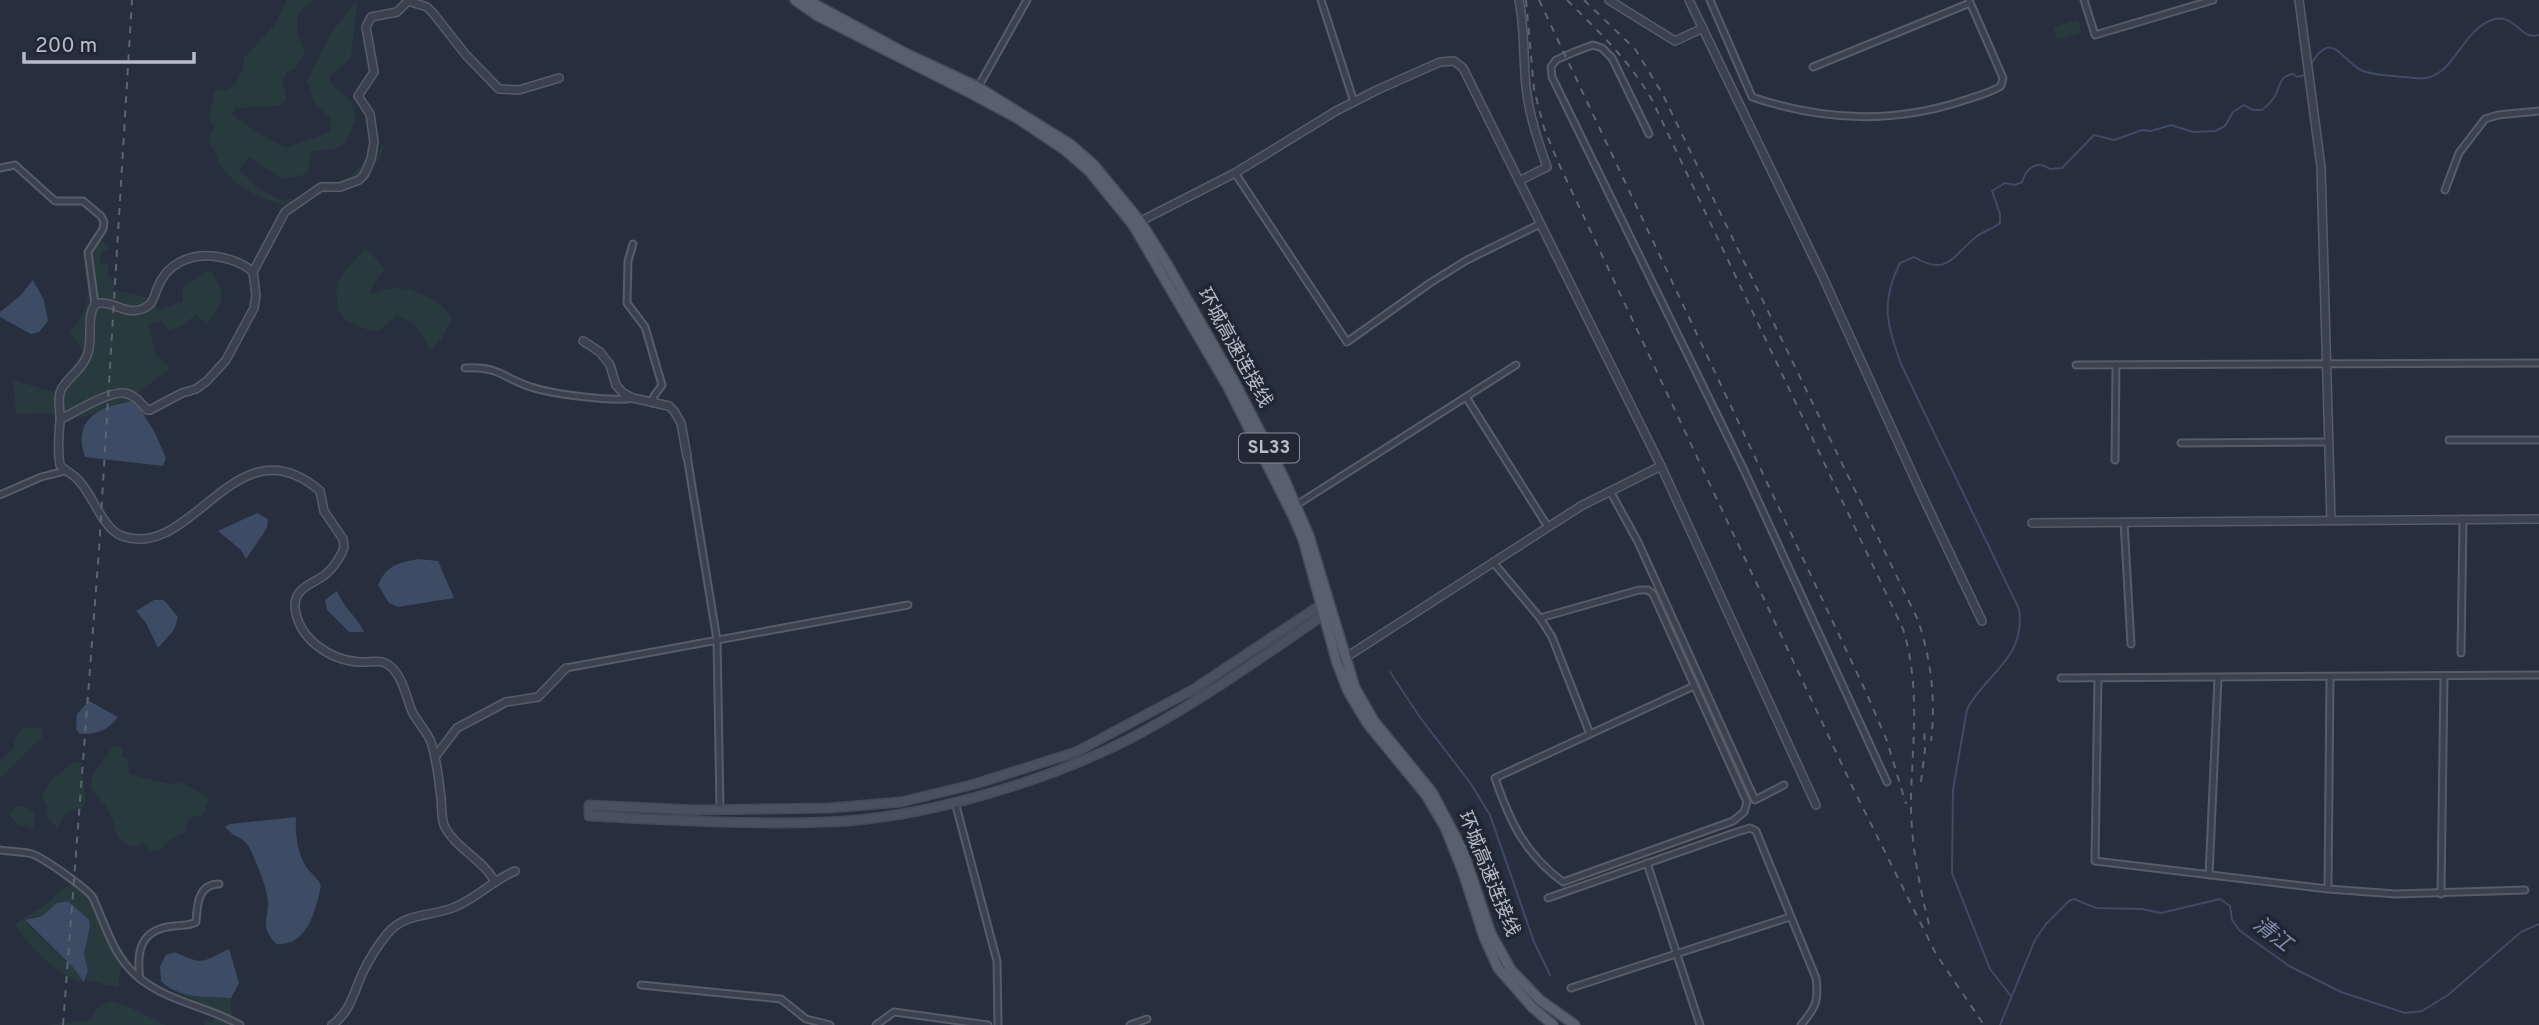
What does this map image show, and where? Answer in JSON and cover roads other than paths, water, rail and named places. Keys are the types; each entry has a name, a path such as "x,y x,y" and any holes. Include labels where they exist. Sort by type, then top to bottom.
{"main road":[{"name":"环城高速连接线","path":"795,0 818,16 976,91"},
{"name":"环城高速连接线","path":"807,0 976,91 1065,150 1089,171 1137,223 1293,507 1326,608 1348,691 1367,723 1426,795 1445,827 1464,873 1484,937 1498,968 1532,1007 1553,1025"},
{"path":"1326,608 1208,692 1144,731 1073,765 955,802 901,814 829,822 708,822 589,816 589,805 720,810 829,808 901,802 975,784 1076,752 1194,689 1326,608"},
{"name":"环城高速连接线","path":"1341,661 1374,721 1432,792 1450,824 1471,871 1491,934 1511,970 1540,1000 1575,1025"}],"street":[{"path":"976,91 1027,0"},
{"path":"1321,0 1354,102"},
{"path":"1519,0 1530,111 1547,167 1519,181"},
{"path":"1609,0 1675,41 1703,28"},
{"path":"1689,0 1821,273 1982,621"},
{"path":"1710,0 1752,97 1785,108 1816,115 1886,116 1934,109 2001,86 2003,78 1970,1 1813,67"},
{"path":"2084,0 2095,35 2213,0"},
{"path":"2299,0 2321,167 2332,520"},
{"path":"61,419 123,392 150,410 207,382 226,360 254,308 256,295 253,272 285,212 321,187 340,187 359,180 368,168 374,142 372,124 370,114 358,96 374,72 366,27 371,18 397,12 408,1 427,8 466,55 496,87 503,90 519,90 559,78"},
{"path":"1649,134 1612,58 1602,48 1593,45 1556,60 1551,67 1552,77 1744,470 1887,782"},
{"path":"1137,223 1235,173 1354,102 1440,62 1454,61 1463,68 1661,466 1816,805"},
{"path":"2445,190 2459,153 2485,119 2509,113 2539,111"},
{"path":"0,168 15,165 55,201 83,201 101,216 104,222 103,229 88,252 95,304 90,313 87,356 60,395 61,419 57,444 60,465 82,484 115,532 123,536 149,539 171,530 226,487 267,469 292,474 320,491 324,511 343,539 344,548 336,563 298,594 295,605 301,624 315,645 326,653 355,662 380,661 393,668 408,697 415,719 432,742 443,823 495,880"},
{"path":"1235,173 1347,342 1467,260 1540,224"},
{"path":"632,244 628,261 627,303 645,327 661,376 662,385 653,402"},
{"path":"95,304 107,302 124,310 143,309 151,305 162,279 175,265 196,255 234,260 253,272"},
{"path":"583,341 600,352 610,365 616,385 623,393 633,398"},
{"path":"2076,365 2539,363"},
{"path":"1293,507 1516,365"},
{"path":"2115,460 2116,365"},
{"path":"465,368 488,368 531,387 556,392 605,398 633,398 669,405 677,415 681,423 718,640 720,810"},
{"path":"1466,397 1548,527"},
{"path":"2449,440 2539,440"},
{"path":"2181,443 2329,442"},
{"path":"1341,661 1548,527 1610,491 1661,466"},
{"path":"0,495 41,477 65,471"},
{"path":"1610,491 1638,542 1755,800 1784,785"},
{"path":"2462,653 2463,519"},
{"path":"2032,523 2539,519"},
{"path":"2124,522 2131,643"},
{"path":"1493,562 1540,618 1552,637 1590,734"},
{"path":"1540,618 1639,590 1648,590 1653,594 1747,802 1744,812 1733,821 1563,882 1531,855 1508,815 1495,778 1694,686"},
{"path":"435,757 457,728 506,702 538,697 566,668 908,605"},
{"path":"2061,678 2539,675"},
{"path":"2441,894 2444,677"},
{"path":"2098,678 2095,861 2329,889 2396,894 2525,890"},
{"path":"2209,875 2218,678"},
{"path":"2329,889 2330,678"},
{"path":"955,802 997,961 998,1025"},
{"path":"1548,898 1750,828 1756,831 1816,978 1819,996 1801,1025"},
{"path":"0,850 36,855 82,887 92,897 114,948 127,967 140,979 170,997 240,1025"},
{"path":"1647,863 1700,1025"},
{"path":"332,1025 341,1018 376,949 396,924 405,918 453,908 495,880 515,871"},
{"path":"140,979 141,943 149,935 164,928 197,922 197,906 202,892 206,887 219,884"},
{"path":"1571,988 1790,917"},
{"path":"641,985 781,999 813,1023 831,1025"},
{"path":"876,1025 894,1012 988,1025"},
{"path":"1130,1025 1147,1019"}],"water":[{"path":"33,280 44,300 48,321 39,332 31,334 0,317 0,312 21,295"},
{"path":"135,401 154,431 166,458 163,466 85,457 82,432 86,423 101,410"},
{"path":"257,513 268,519 267,528 246,559 241,550 218,531"},
{"path":"418,559 438,561 454,598 398,607 389,603 378,585 381,578 394,566"},
{"path":"337,591 364,632 349,632 327,610 325,600"},
{"path":"154,600 164,600 178,617 174,630 158,648 146,623 136,611"},
{"path":"89,701 118,717 102,731 80,734 76,729 77,714"},
{"path":"296,817 297,841 302,858 321,886 313,916 303,933 287,943 276,944 266,928 267,896 252,853 243,840 225,827 230,824"},
{"path":"68,901 89,920 84,954 88,971 84,982 72,966 25,920 42,916 57,903"},
{"path":"229,949 239,983 231,998 185,994 161,981 160,966 166,955 175,952 202,961"}],"waterway":[{"path":"2311,64 2325,48 2331,48 2366,72 2427,78 2447,65 2471,35 2492,20 2507,20 2527,34 2539,35"},
{"path":"2011,996 1990,969 1952,873 1953,790 1967,709 2011,653 2020,626 2019,609 1901,364 1888,314 1894,277 1900,263 1914,257 1935,265 1949,262 1979,235 2000,223 2000,214 1992,191 2005,183 2015,185 2022,182 2026,173 2036,165 2050,169 2062,168 2094,135 2114,140 2142,130 2151,131 2171,125 2193,132 2215,131 2225,126 2233,112 2244,105 2253,110 2262,110 2274,98 2285,77 2293,74 2297,77 2305,75"},
{"path":"1390,672 1419,716 1471,784 1490,815 1534,942 1550,975"},
{"name":"清江","path":"2000,1025 2035,940 2046,924 2074,899 2096,908 2142,909 2161,913 2220,899 2230,906 2232,920 2239,930 2289,966 2341,992 2405,1013 2422,1011 2448,995 2521,932 2539,924"}],"railway":[{"path":"63,1025 99,550 132,0"},
{"path":"1526,0 1534,89 1544,128 1558,162 1853,788 1936,954 1984,1025"},
{"path":"1539,0 1866,692 1887,741 1906,804"},
{"path":"1567,0 1624,59 1652,100 1903,629 1914,691 1912,828 1919,879 1930,928"},
{"path":"1584,0 1635,49 1662,93 1918,620 1931,679 1931,741"},
{"path":"1921,782 1925,750 1924,727"}]}
